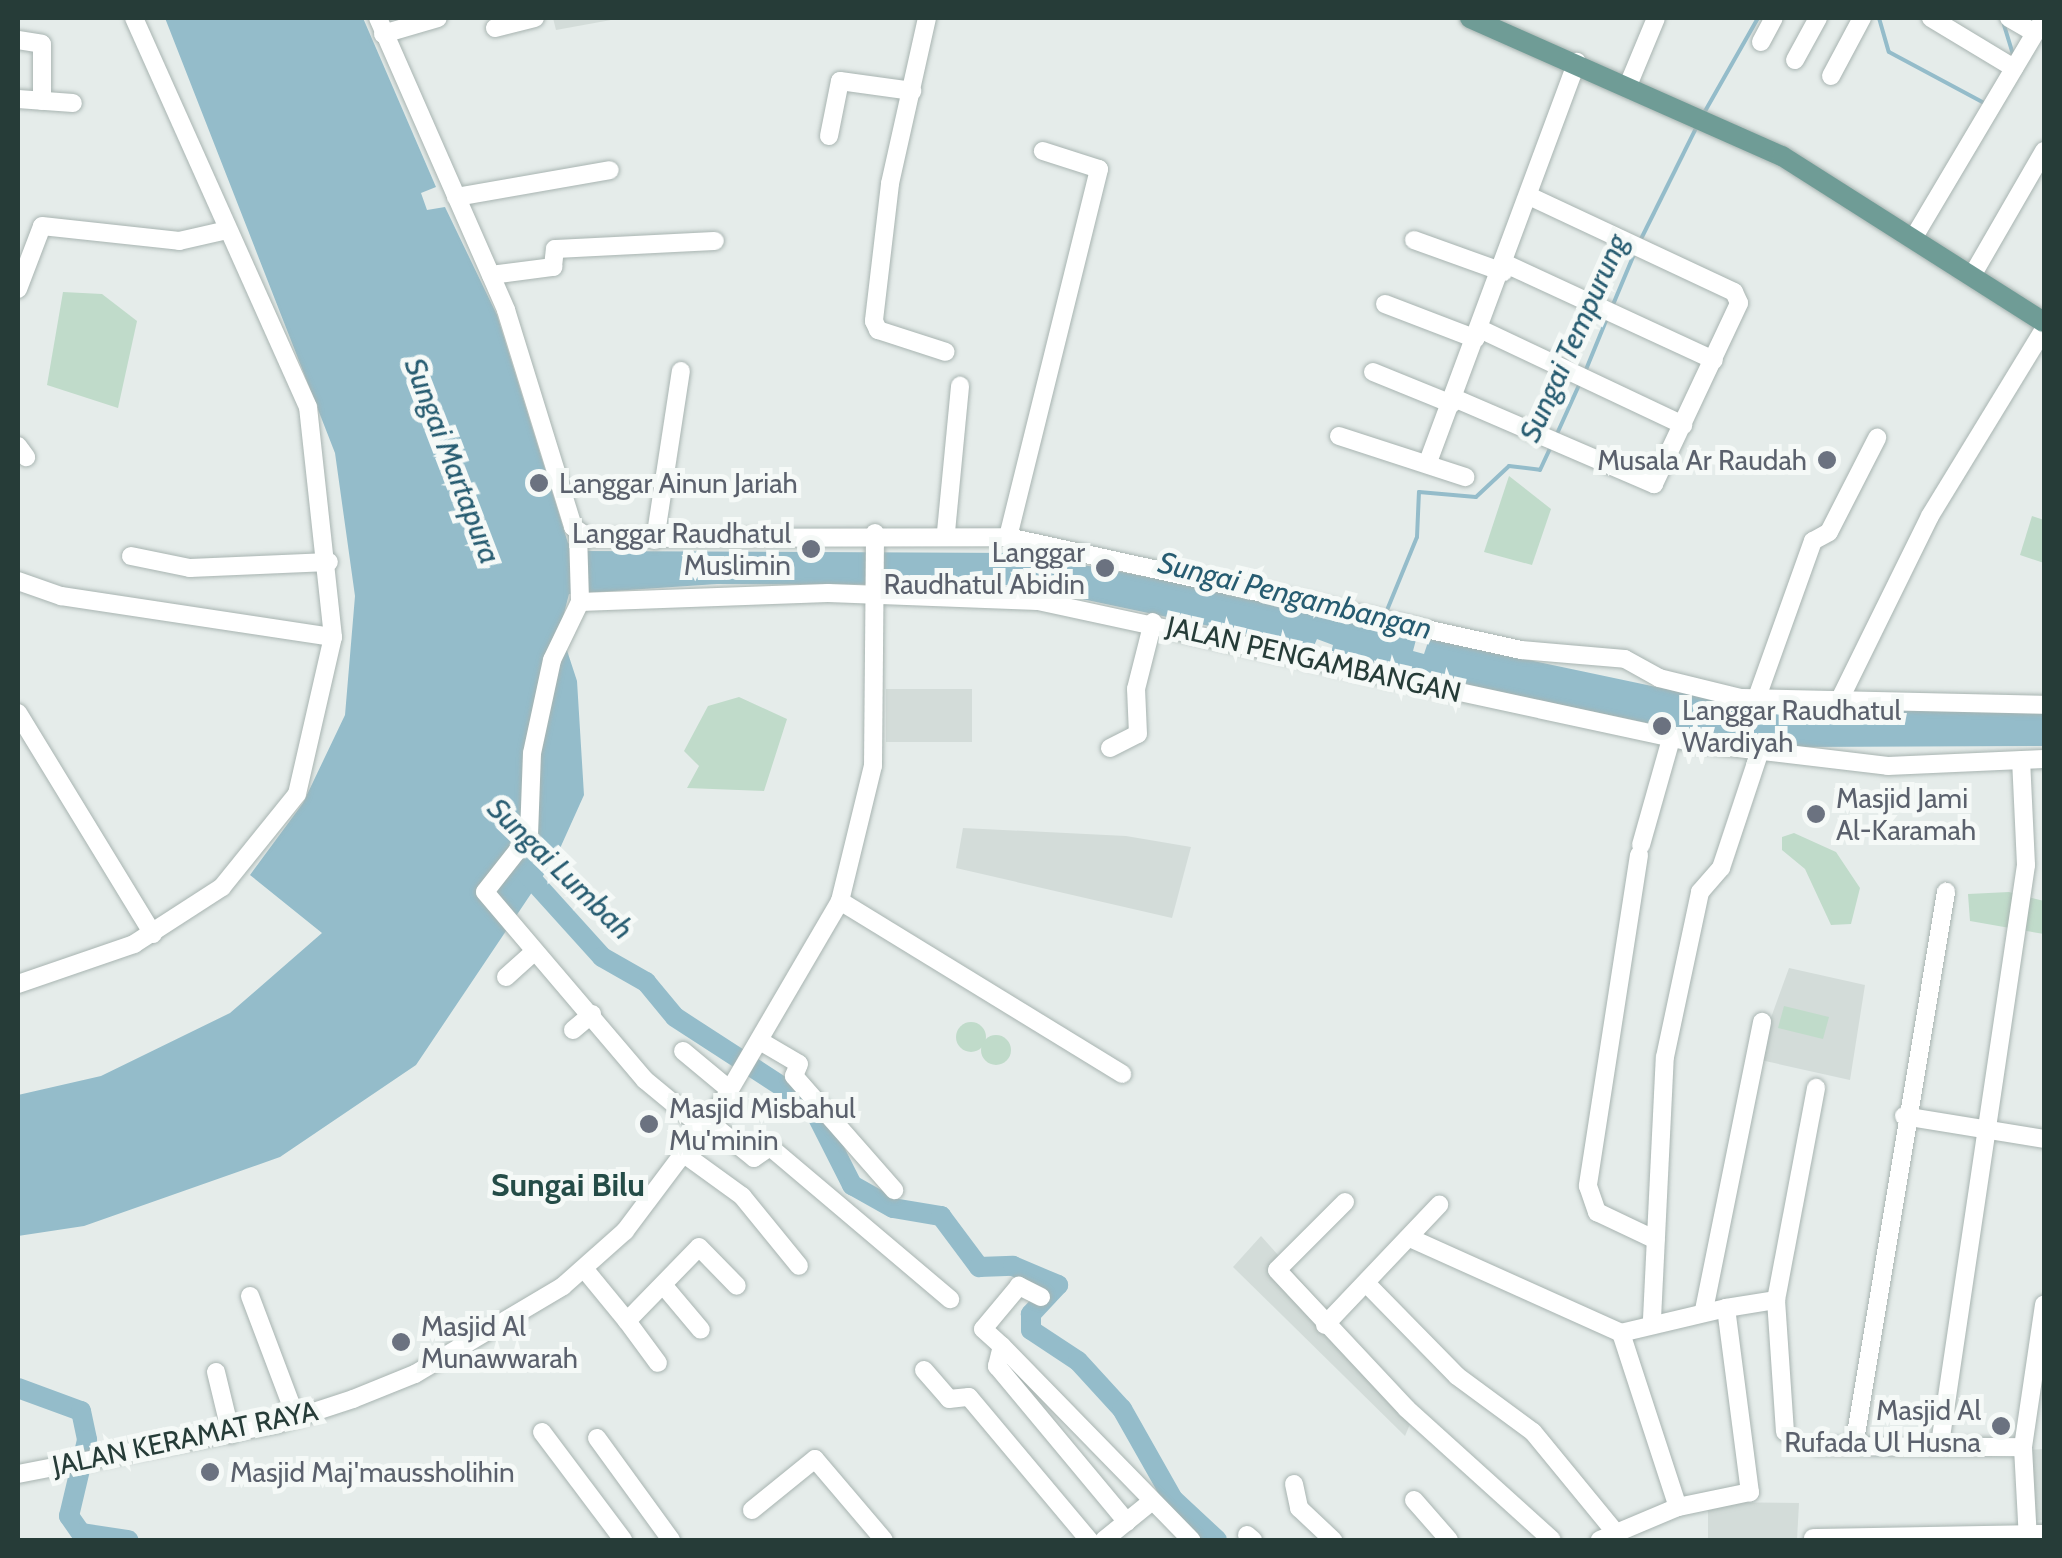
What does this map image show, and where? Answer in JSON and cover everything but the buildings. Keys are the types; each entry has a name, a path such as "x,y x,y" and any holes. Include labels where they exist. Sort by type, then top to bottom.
{"main road":[{"path":"1470,18 1506,24 1577,62 1720,124 1914,237 2044,325"}],"street":[{"path":"18,984 153,934 222,887 291,805 320,724 333,637 329,562 308,407 223,231 134,18"},
{"path":"438,18 381,26 491,275 578,540 580,600 552,660 532,753 528,836 485,892 646,1080 754,1158 770,1147 950,1299"},
{"path":"495,28 535,18"},
{"path":"927,18 890,184 874,326 946,352"},
{"path":"1629,83 1656,18"},
{"path":"1760,42 1774,18"},
{"path":"1794,60 1818,18"},
{"path":"1831,76 1862,18"},
{"path":"1931,18 2014,68"},
{"path":"1914,237 2040,25 2010,18"},
{"path":"18,40 42,44 42,101"},
{"path":"1428,462 1504,268 1577,62"},
{"path":"829,136 840,82 912,91"},
{"path":"18,99 73,102"},
{"path":"1008,537 1099,170 1043,151"},
{"path":"1973,274 2044,151"},
{"path":"456,197 610,170"},
{"path":"1373,372 1654,484 1714,360 1737,294 1529,196"},
{"path":"18,289 42,226 180,241 223,231"},
{"path":"1414,240 1504,268 1612,312 1714,360"},
{"path":"491,275 553,267 555,250 715,242"},
{"path":"1385,304 1478,334 1683,424"},
{"path":"1838,703 1930,516 2044,325"},
{"path":"654,540 681,371"},
{"path":"946,532 960,386"},
{"path":"1338,436 1428,462 1465,478"},
{"path":"1756,700 1812,541 1829,532 1878,438"},
{"path":"578,540 875,539 946,532 1008,537 1522,650 1625,659 1659,678 1756,700 2044,705"},
{"name":"JALAN KERAMAT RAYA","path":"18,1474 296,1418 415,1374 586,1271 684,1154 730,1090 840,901 873,766 875,539"},
{"path":"132,556 190,568 329,562"},
{"path":"18,581 61,596 333,637"},
{"name":"JALAN PENGAMBANGAN","path":"580,600 876,592 1038,601 1153,622 1671,739 1888,766 2044,759"},
{"path":"1110,748 1136,738 1136,690 1153,622"},
{"path":"18,713 153,934"},
{"path":"1656,1240 1597,1212 1588,1186 1640,850 1671,739"},
{"path":"1652,1320 1662,1077 1700,892 1721,868 1760,751"},
{"path":"1940,1444 2026,864 2021,760"},
{"path":"1854,1446 1904,1116 1946,892"},
{"path":"840,901 1122,1074"},
{"path":"506,977 534,952"},
{"path":"574,1030 592,1014"},
{"path":"1704,1310 1762,1022"},
{"path":"760,1041 799,1064 794,1076 894,1190"},
{"path":"683,1051 730,1090"},
{"path":"1785,1432 1776,1300 1816,1088"},
{"path":"1904,1116 2044,1139"},
{"path":"684,1154 742,1196 799,1266"},
{"path":"1344,1202 1278,1270 1324,1325 1552,1540"},
{"path":"1324,1325 1439,1205"},
{"path":"1410,1238 1621,1333 1652,1320 1776,1300"},
{"path":"628,1321 702,1246 738,1286"},
{"path":"586,1271 658,1363"},
{"path":"1366,1283 1458,1376 1534,1432 1607,1536 1678,1507 1750,1492 1726,1308"},
{"path":"664,1286 701,1330"},
{"path":"1041,1296 1019,1286 978,1325 1191,1540"},
{"path":"250,1296 296,1418"},
{"path":"1813,1538 2034,1536 2023,1447 2044,1305"},
{"path":"1621,1333 1678,1507"},
{"path":"1002,1346 997,1366 1127,1522"},
{"path":"924,1370 949,1398 969,1397 1089,1540"},
{"path":"216,1372 231,1434"},
{"path":"542,1432 623,1540"},
{"path":"597,1438 671,1540"},
{"path":"1817,1446 2023,1447"},
{"path":"752,1510 815,1459 884,1540"},
{"path":"1294,1484 1299,1508 1333,1540"},
{"path":"1414,1500 1449,1540"},
{"path":"1104,1540 1152,1502"}],"shaded area":[{"path":"553,18 622,18 556,30"},
{"path":"886,689 972,689 972,742 886,742"},
{"path":"963,828 1126,836 1191,847 1172,918 956,868"},
{"path":"1789,968 1865,985 1850,1080 1756,1059"},
{"path":"1261,1236 1416,1410 1405,1436 1233,1267"},
{"path":"2044,1449 2044,1520 2032,1521 2029,1450"},
{"path":"1708,1502 1799,1503 1797,1540 1708,1540"}],"green space":[{"path":"63,292 102,294 137,321 118,408 47,385"},
{"path":"1509,476 1551,509 1532,565 1484,552"},
{"path":"2032,516 2044,520 2044,563 2020,555"},
{"path":"739,697 787,719 764,791 687,788 699,766 684,751 708,706"},
{"path":"1794,833 1836,852 1860,888 1851,924 1831,925 1805,869 1782,850 1782,837"},
{"path":"2009,892 2044,901 2044,934 1970,921 1968,894"},
{"path":"1784,1006 1829,1017 1823,1039 1778,1028"},
{"path":"971,1022 982,1026 986,1037 982,1048 971,1052 960,1048 956,1037 960,1026"},
{"path":"996,1035 1007,1039 1011,1050 1007,1061 996,1065 985,1061 981,1050 985,1039"}],"water":[{"name":"Sungai Martapura","path":"165,18 363,18 436,187 421,193 427,210 445,207 497,315 568,543 580,551 1019,553 1288,603 1417,636 1413,651 1424,654 1429,639 1756,708 2044,709 2044,746 1797,747 1671,728 1399,671 1331,653 1333,645 1317,639 1313,648 1016,585 717,584 569,594 560,629 577,681 584,795 557,855 416,1065 280,1157 84,1226 18,1236 18,1095 101,1076 230,1013 322,933 250,875 303,803 345,715 355,596 335,453"}],"waterway":[{"name":"Sungai Tempurung","path":"1704,113 1758,18"},
{"name":"Sungai Tempurung","path":"1879,18 1889,52 1984,103"},
{"name":"Sungai Tempurung","path":"2004,25 2014,58"},
{"name":"Sungai Tempurung","path":"1639,243 1697,126"},
{"name":"Sungai Tempurung","path":"1612,307 1635,252"},
{"name":"Sungai Tempurung","path":"1585,372 1608,316"},
{"name":"Sungai Tempurung","path":"1556,436 1579,385"},
{"name":"Sungai Tempurung","path":"1385,615 1417,537 1419,492 1476,497 1509,466 1540,470 1552,444"},
{"name":"Sungai Lumbah","path":"519,865 602,957 646,982 675,1017 812,1106 852,1185 893,1208 941,1216 979,1267 1013,1266 1058,1285 1031,1314 1031,1330 1078,1361 1122,1409 1173,1499 1217,1540"},
{"name":"Sungai Bilu","path":"18,1388 81,1411 87,1440 69,1516 81,1533 128,1540"}],"place":[{"name":"Musala Ar Raudah","path":"1827,460"},
{"name":"Langgar Ainun Jariah","path":"539,483"},
{"name":"Langgar Raudhatul Muslimin","path":"811,549"},
{"name":"Langgar Raudhatul Abidin","path":"1105,568"},
{"name":"Langgar Raudhatul Wardiyah","path":"1662,726"},
{"name":"Masjid Jami Al-Karamah","path":"1816,814"},
{"name":"Masjid Misbahul Mu'minin","path":"649,1124"},
{"name":"Masjid Al Munawwarah","path":"401,1342"},
{"name":"Masjid Al Rufada Ul Husna","path":"2001,1426"},
{"name":"Masjid Maj'maussholihin","path":"210,1472"}],"district":[{"name":"Sungai Bilu","path":"568,1185"}],"water label":[{"name":"Sungai Pengambangan","path":"1295,596"}]}
